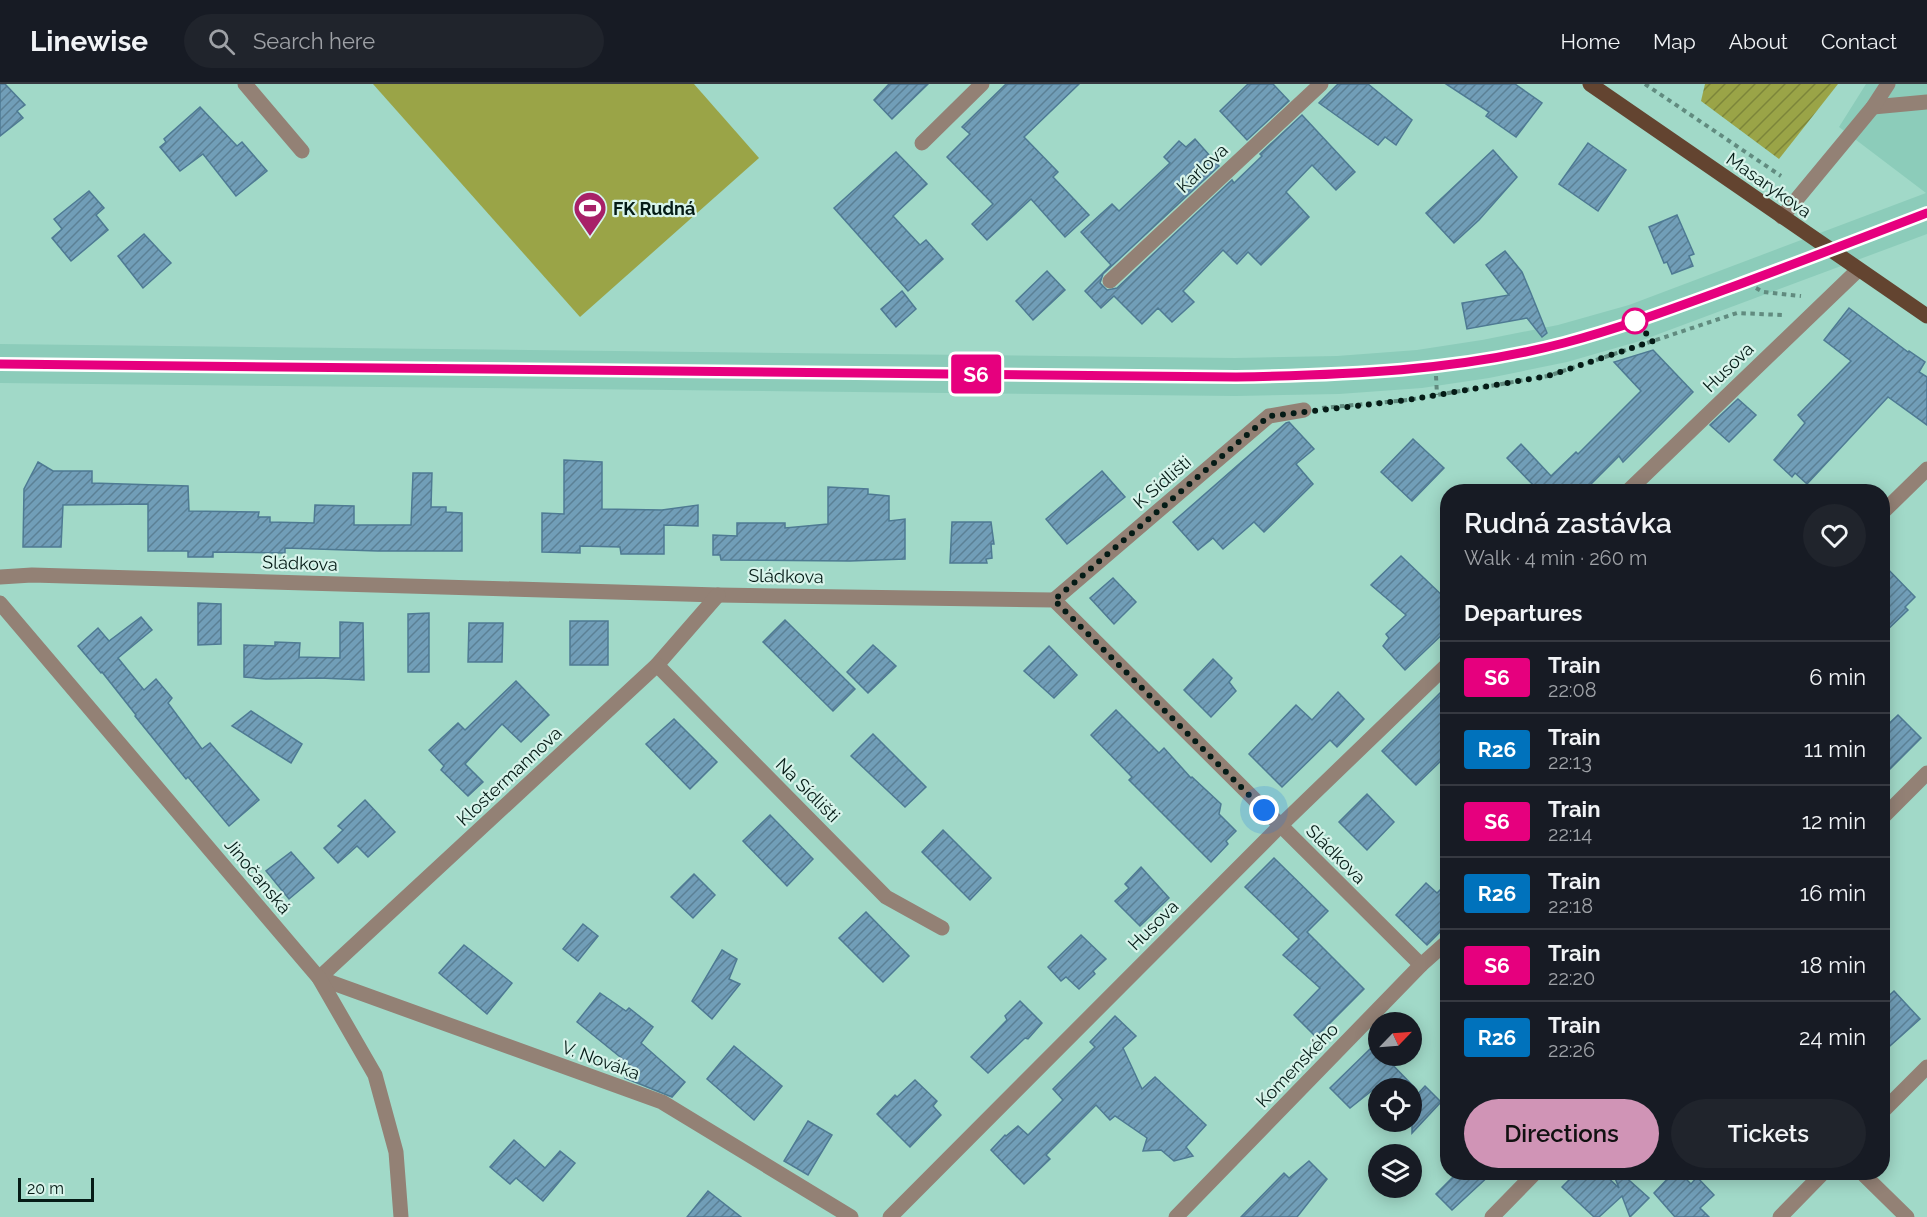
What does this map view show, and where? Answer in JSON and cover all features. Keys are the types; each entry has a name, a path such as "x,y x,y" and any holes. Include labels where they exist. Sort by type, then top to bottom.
{"main road":[{"name":"Masarykova","path":"1590,84 1927,316"}],"street":[{"path":"244,84 302,151"},
{"path":"922,143 982,84"},
{"name":"Karlova","path":"1110,281 1321,84"},
{"path":"1782,218 1873,107 1887,84"},
{"path":"1873,107 1927,102"},
{"name":"Husova","path":"1634,484 1858,270"},
{"name":"K Sídlišti","path":"1054,600 1269,416 1304,410"},
{"path":"1890,505 1927,469"},
{"name":"Sládkova","path":"0,577 32,575 718,595 1054,600 1421,965"},
{"name":"Klostermannova","path":"319,978 657,666 718,595"},
{"name":"Jinočanská","path":"0,603 319,978 375,1075 396,1152 401,1217"},
{"name":"Na Sídlišti","path":"657,666 886,897 942,928"},
{"name":"Husova","path":"890,1217 1280,826 1440,672"},
{"path":"1890,810 1927,773"},
{"name":"Komenského","path":"1176,1217 1440,948"},
{"name":"V. Nováka","path":"319,978 662,1102 851,1217"},
{"path":"1890,1104 1927,1068"},
{"path":"1492,1217 1528,1180"},
{"path":"1780,1217 1815,1180"},
{"path":"1869,1180 1907,1217"}],"path":[{"path":"1645,84 1781,176"},
{"path":"1755,288 1763,292 1802,296"},
{"path":"1304,410 1408,400 1548,376 1737,313 1809,316"},
{"path":"1436,376 1437,395"}],"shaded area":[{"path":"1866,84 1927,84 1927,234 1640,341 1567,362 1489,378 1422,388 1339,394 1236,396 0,383 0,344 1235,358 1337,356 1417,350 1482,340 1558,325 1629,305 1926,193 1839,127"}],"green space":[{"name":"FK Rudná","path":"373,84 694,84 759,158 580,317"},
{"path":"1705,84 1838,84 1779,159 1701,101"}],"building":[{"path":"0,84 5,84 25,105 17,111 23,118 0,136"},
{"path":"889,84 928,84 892,119 874,100"},
{"path":"1006,84 1079,84 1024,137 1058,172 1053,177 1089,215 1065,237 1031,199 987,240 972,224 993,204 947,157 970,134 962,127"},
{"path":"1248,84 1273,84 1289,101 1247,140 1220,111"},
{"path":"1338,84 1368,84 1412,120 1396,145 1385,137 1378,145 1319,103"},
{"path":"1446,84 1515,84 1542,103 1516,137 1486,116 1489,112"},
{"path":"200,107 237,146 242,142 267,171 236,196 203,154 180,171 160,147 166,142 164,139"},
{"path":"1302,115 1355,172 1336,190 1312,165 1286,192 1309,217 1261,265 1248,252 1237,264 1223,250 1183,291 1194,302 1172,322 1158,308 1142,324 1114,296 1101,308 1085,291 1111,265 1081,232 1112,204 1119,211 1170,163 1164,157 1179,141 1186,147 1195,139 1219,166 1103,274 1100,283 1107,290 1117,288 1232,180 1234,183 1262,156 1260,154"},
{"path":"1588,143 1626,170 1598,211 1559,184"},
{"path":"1493,150 1517,177 1479,220 1454,243 1426,213"},
{"path":"896,152 927,184 893,216 920,245 926,240 943,259 908,291 834,208"},
{"path":"89,191 104,208 96,215 108,230 71,261 52,238 62,229 54,219"},
{"path":"1677,215 1694,254 1689,256 1693,266 1672,274 1667,262 1664,263 1649,227"},
{"path":"144,234 171,263 143,288 118,256"},
{"path":"1505,251 1522,272 1547,333 1542,337 1527,318 1467,329 1462,303 1509,295 1486,265"},
{"path":"1047,271 1065,290 1033,320 1016,301"},
{"path":"902,291 916,309 896,327 881,309"},
{"path":"1849,308 1925,362 1919,372 1927,377 1927,425 1888,397 1807,484 1795,473 1792,477 1774,460 1805,423 1798,415 1851,361 1824,340"},
{"path":"1653,350 1693,392 1623,462 1619,456 1591,484 1532,484 1507,458 1521,444 1551,476 1576,452 1578,454 1641,391 1614,362"},
{"path":"1738,399 1756,415 1729,442 1710,425"},
{"path":"1289,422 1314,449 1296,464 1313,484 1264,532 1254,522 1223,549 1213,538 1198,550 1173,522"},
{"path":"1413,439 1444,468 1412,501 1381,472"},
{"path":"564,460 602,462 602,509 662,510 698,505 698,526 664,525 664,554 621,554 620,547 580,546 580,553 542,552 542,513 564,514"},
{"path":"38,462 53,471 92,471 92,483 188,486 189,511 259,512 258,517 270,517 270,522 314,523 315,505 354,506 354,525 411,525 413,473 432,473 431,507 446,507 446,512 462,513 462,551 285,548 285,553 213,552 213,557 188,557 188,551 148,551 148,504 63,505 61,547 23,547 24,489"},
{"path":"1102,471 1125,497 1067,544 1046,519"},
{"path":"828,487 868,489 868,494 889,496 889,521 905,519 905,559 721,560 720,555 713,555 713,535 737,536 737,523 785,523 785,528 828,524"},
{"path":"952,522 991,522 994,544 991,544 992,558 986,559 987,563 950,563"},
{"path":"1401,556 1440,593 1440,637 1405,670 1383,646 1389,638 1386,634 1406,615 1371,585"},
{"path":"1890,571 1915,597 1905,607 1908,610 1890,627"},
{"path":"1113,578 1136,602 1114,624 1090,598"},
{"path":"198,603 221,604 221,644 198,645"},
{"path":"429,613 429,672 408,672 408,614"},
{"path":"141,617 152,630 118,658 144,690 156,679 172,698 168,703 202,749 210,743 259,800 229,826 188,777 186,779 102,672 78,646 98,628 109,641"},
{"path":"785,620 855,689 833,711 763,642"},
{"path":"570,621 608,621 608,665 570,665"},
{"path":"340,622 363,623 364,680 244,677 244,645 275,646 275,642 300,643 299,657 340,658"},
{"path":"469,623 503,623 502,662 468,662"},
{"path":"873,645 896,666 868,693 847,672"},
{"path":"1049,646 1077,675 1054,698 1024,671"},
{"path":"1213,659 1232,678 1229,682 1236,691 1211,717 1184,690"},
{"path":"516,681 549,715 521,742 502,724 465,764 483,782 468,796 441,770 444,766 429,750 458,723 465,730"},
{"path":"1338,692 1364,719 1337,747 1330,740 1282,787 1249,754 1296,705 1312,720"},
{"path":"1440,693 1440,762 1416,785 1382,751"},
{"path":"1116,710 1159,753 1164,748 1191,778 1221,804 1219,814 1236,831 1226,841 1228,844 1211,862 1129,780 1132,777 1091,735"},
{"path":"251,711 302,744 291,763 232,726"},
{"path":"1898,715 1921,738 1890,769 1890,722"},
{"path":"674,719 717,762 690,789 646,744"},
{"path":"873,734 926,787 905,807 851,756"},
{"path":"1367,794 1394,822 1367,850 1339,822"},
{"path":"365,800 395,832 368,857 357,846 338,863 324,848 343,830 338,826"},
{"path":"770,815 813,859 787,886 743,841"},
{"path":"943,830 991,878 970,900 922,852"},
{"path":"291,852 314,878 289,899 266,871"},
{"path":"1274,858 1328,911 1307,932 1364,989 1316,1037 1294,1015 1320,988 1283,955 1299,939 1245,887"},
{"path":"1141,867 1169,898 1140,926 1115,901 1129,888 1125,884"},
{"path":"694,874 715,895 693,918 671,897"},
{"path":"1426,883 1437,893 1440,890 1440,932 1427,945 1396,915"},
{"path":"866,912 909,956 883,982 839,938"},
{"path":"583,924 598,936 578,961 563,949"},
{"path":"1081,935 1106,959 1093,971 1095,974 1079,989 1066,977 1061,981 1048,967"},
{"path":"464,945 512,983 487,1014 439,973"},
{"path":"722,950 737,959 729,979 740,984 712,1019 692,1001"},
{"path":"1894,991 1920,1019 1890,1046 1890,995"},
{"path":"600,993 626,1011 629,1008 653,1027 641,1043 685,1082 672,1097 625,1078 630,1065 577,1022"},
{"path":"1020,1001 1042,1023 1028,1039 1025,1038 988,1073 971,1057 1007,1020 1005,1016"},
{"path":"1115,1016 1136,1036 1123,1048 1142,1089 1155,1077 1206,1125 1186,1147 1193,1156 1174,1161 1161,1150 1143,1151 1147,1138 1115,1116 1110,1120 1096,1105 1046,1155 1050,1159 1024,1184 991,1150 1005,1135 1018,1126 1028,1135 1063,1100 1053,1089 1095,1047 1090,1042"},
{"path":"734,1046 782,1086 754,1120 707,1079"},
{"path":"1368,1051 1368,1066 1394,1066 1405,1078 1368,1078 1368,1094 1350,1108 1330,1088"},
{"path":"915,1080 937,1101 933,1106 941,1115 910,1147 877,1114 895,1095 897,1097"},
{"path":"1425,1086 1440,1103 1422,1122 1422,1089"},
{"path":"808,1121 832,1135 808,1175 784,1161"},
{"path":"514,1140 545,1168 560,1151 575,1163 543,1201 516,1178 510,1184 490,1167"},
{"path":"1309,1161 1327,1179 1297,1217 1241,1217 1284,1173 1289,1178"},
{"path":"1450,1180 1484,1180 1452,1210 1436,1194"},
{"path":"1569,1180 1610,1180 1619,1188 1616,1180 1629,1180 1649,1198 1630,1217 1622,1196 1599,1217 1594,1217 1562,1187"},
{"path":"1666,1180 1687,1180 1691,1184 1694,1180 1700,1180 1714,1195 1700,1208 1709,1217 1675,1217 1654,1193"},
{"path":"708,1191 741,1217 687,1217"}],"railway":[{"path":"0,364 1236,377 1338,375 1420,369 1563,343 1676,308 1927,213"}],"train":[{"name":"S6","path":"0,364 1236,377 1338,375 1419,369 1486,359 1581,338 1676,308 1927,213"}],"place":[{"name":"FK Rudná","path":"590,237"}],"route":[{"path":"1264,810 1054,600 1269,416 1304,410 1408,400 1548,376 1653,341 1635,321"}]}
